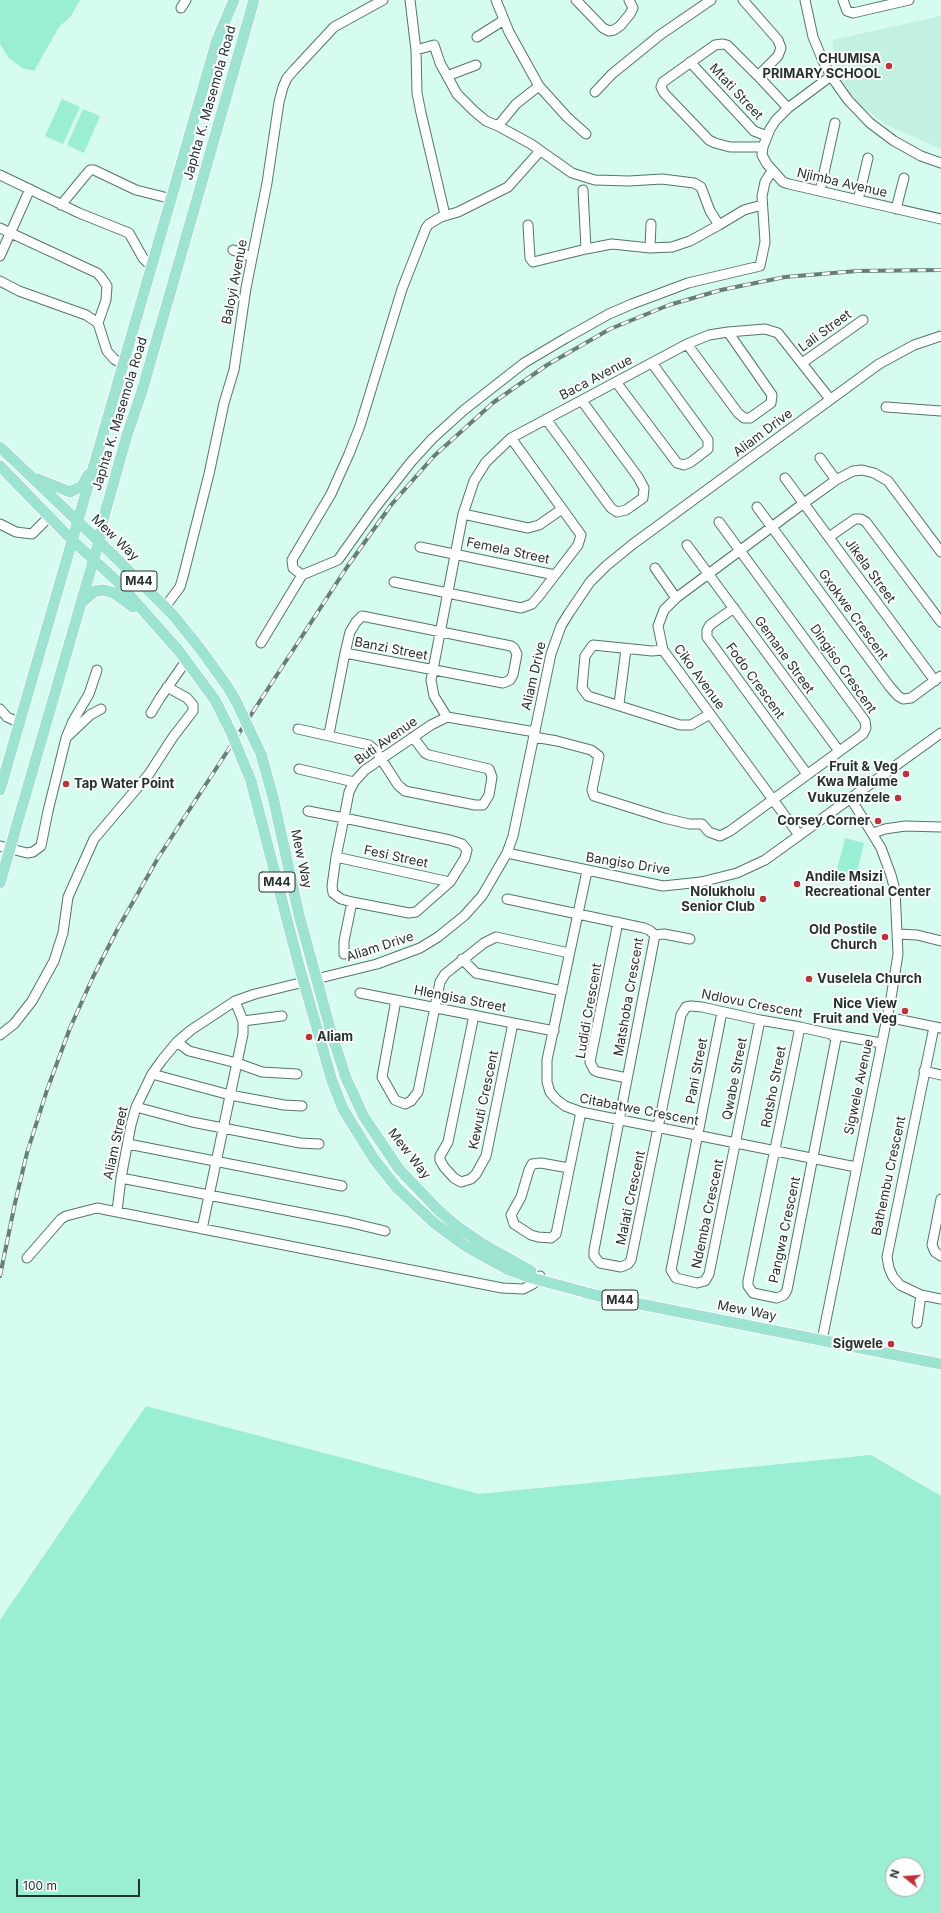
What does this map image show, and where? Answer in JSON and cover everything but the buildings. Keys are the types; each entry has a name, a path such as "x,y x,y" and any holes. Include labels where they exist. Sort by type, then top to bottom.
{"main road":[{"name":"Japhta K. Masemola Road","path":"0,790 97,460 217,40 234,0"},
{"name":"Japhta K. Masemola Road","path":"0,883 5,847 81,603 127,435 142,391 254,0"},
{"name":"Mew Way","path":"0,447 165,607 201,650 227,686 261,754 273,797 299,915 316,979 346,1078 364,1117 399,1169 432,1204 458,1227 483,1244 542,1279"},
{"path":"32,477 70,492 82,486 97,460"},
{"name":"Mew Way","path":"0,466 73,541 107,571 156,625 186,661 215,700 232,732 251,781 327,1067 343,1109 364,1145 385,1173 420,1211 454,1238 507,1268 595,1295 941,1364"},
{"path":"81,603 95,591 108,591 121,598 156,625"}],"street":[{"name":"Baloyi Avenue","path":"165,607 174,595 183,577 209,474 224,402 234,370 242,310 268,183 279,102 287,78 323,36 334,27 383,0"},
{"path":"410,0 416,50 417,93 420,113 445,216"},
{"path":"496,0 518,50 540,86 567,117 586,134"},
{"path":"576,0 603,28 609,31 620,26 630,14 633,8 628,0"},
{"path":"594,92 600,84 641,50 678,22 711,0"},
{"path":"743,0 754,15 778,40 781,48 778,56 758,76"},
{"path":"805,0 813,38 831,76 860,114 883,134 907,149 941,164"},
{"path":"843,0 847,11 853,13 909,0"},
{"path":"476,38 504,20"},
{"path":"788,108 727,45 723,44 715,45 690,62 663,82 661,87 664,93 709,140 730,147 763,147 776,120 788,108 831,76"},
{"path":"416,50 434,45 440,63 457,94 474,111 486,121 498,126 540,151 572,173 587,179 629,181 668,179 698,184 703,191 710,211 719,225"},
{"name":"Mtati Street","path":"690,62 754,131 767,136"},
{"path":"447,76 476,65"},
{"path":"498,126 516,104 540,86"},
{"path":"820,191 835,123"},
{"name":"Njimba Avenue","path":"763,147 764,159 772,171 786,183 941,219"},
{"path":"302,575 293,568 292,560 331,494 349,454 360,426 402,289 426,228 434,221 458,212 508,187 540,151"},
{"path":"858,200 868,158"},
{"path":"61,205 90,170 94,170 136,190 172,199"},
{"path":"262,643 302,575 338,560 375,508 432,439 464,410 524,363 609,314 632,304 688,283 760,266 765,242 762,205 763,188 772,171"},
{"path":"0,175 61,205 129,233 142,258 152,267"},
{"path":"896,209 904,178"},
{"path":"0,256 30,189"},
{"path":"583,190 586,249"},
{"path":"528,225 530,258 532,262 586,249 618,244 650,248 681,244 737,214 762,205"},
{"path":"650,248 651,224"},
{"path":"0,228 97,273 101,277 107,286 106,300 98,323 107,350 114,359 124,365"},
{"path":"232,250 252,257"},
{"path":"0,281 20,291 86,315 98,323"},
{"name":"Lali Street","path":"802,363 863,320"},
{"name":"Baca Avenue","path":"447,717 434,696 431,680 464,514 474,481 486,462 511,438 687,344 709,336 728,332 766,329 774,331 782,337 830,399"},
{"path":"687,344 738,413 744,418 750,418 771,403 772,394 728,332"},
{"name":"Aliam Drive","path":"304,982 387,961 420,948 438,937 464,916 482,896 507,853 518,819 551,654 556,638 568,613 590,582 606,566 633,544 830,399 890,357 921,342 941,336"},
{"path":"616,382 677,463 684,466 708,449 708,440 652,363"},
{"path":"546,419 611,508 617,512 626,510 643,498 644,488 638,477 582,401"},
{"path":"886,407 941,411"},
{"path":"394,582 524,608 532,604 581,538 580,531 562,509 511,438"},
{"path":"820,458 836,480"},
{"name":"Ciko Avenue","path":"799,835 663,650 658,626 660,617 668,605 676,598 773,528 836,480 853,471 867,471 881,476 888,481 941,552"},
{"name":"Jikela Street","path":"785,478 938,678"},
{"name":"Gxokwe Crescent","path":"757,507 898,696 903,699 911,698 938,678"},
{"path":"464,514 528,528 539,525 562,509"},
{"path":"0,524 16,532 32,534 50,516"},
{"path":"829,537 855,519 866,522 941,622"},
{"path":"719,522 741,551"},
{"path":"687,545 708,574"},
{"name":"Femela Street","path":"420,547 555,575"},
{"name":"Dingiso Crescent","path":"741,551 865,721 866,728 863,734 773,800"},
{"path":"655,568 676,598"},
{"name":"Gemane Street","path":"708,574 839,751"},
{"name":"Fodo Crescent","path":"734,608 710,625 707,630 707,637 808,774"},
{"name":"Banzi Street","path":"362,616 511,646 516,651 516,662 510,680 503,683 345,653 352,627 362,616"},
{"path":"663,650 652,651 626,649 598,644 593,645 587,652 584,662 582,687 586,694 686,725 696,723 710,714"},
{"path":"619,704 626,649"},
{"path":"329,734 345,653"},
{"path":"151,713 167,687 186,661"},
{"path":"5,847 33,852 42,846 48,811 66,738 73,721 89,694 97,670"},
{"path":"0,1035 14,1024 29,1005 54,961 64,933 68,897 94,839 149,774 173,737 193,711 193,704 187,698 167,687"},
{"path":"0,709 7,717 20,723"},
{"path":"66,738 90,715 102,709"},
{"path":"447,717 534,735 591,750 599,756 592,790 594,796 654,815 689,824 702,824 710,832 718,836 722,836 730,831 773,800"},
{"name":"Buti Avenue","path":"344,818 450,840 462,844 466,850 465,858 450,882 421,908 412,913 340,899 332,890 336,857 349,792 354,782 361,773 447,717"},
{"path":"298,729 329,734 366,743 373,747 398,785 405,790 475,805 484,805 489,795 492,777 488,769 429,755 425,753 413,738"},
{"name":"Bangiso Drive","path":"507,853 663,886 701,882 737,873 765,860 941,733"},
{"path":"299,769 354,782"},
{"name":"Sigwele Avenue","path":"822,1340 898,959 898,934 893,883 883,853 873,833 851,799"},
{"path":"308,811 344,818"},
{"path":"873,833 885,829 905,826 941,827"},
{"name":"Fesi Street","path":"336,857 450,882"},
{"name":"Citabatwe Crescent","path":"587,871 546,1071 548,1087 556,1099 565,1106 581,1112 856,1167"},
{"name":"Matshoba Crescent","path":"507,899 618,922 649,930 655,935 620,1120"},
{"path":"344,954 344,941 352,902"},
{"name":"Ludidi Crescent","path":"618,922 590,1062 594,1070 598,1072 627,1078"},
{"path":"655,935 664,934 690,939"},
{"path":"898,934 917,935 941,941"},
{"path":"396,1000 382,1072 384,1082 393,1098 402,1104 411,1101 418,1092 442,978 462,959 488,941 496,938 569,953"},
{"path":"462,959 476,973 562,991"},
{"name":"Aliam Street","path":"117,1211 121,1178 136,1107 152,1074 177,1042 198,1024 235,1001 255,994 304,982"},
{"name":"Hlengisa Street","path":"360,993 554,1031"},
{"path":"202,1229 243,1034 243,1021 235,1001"},
{"name":"Ndlovu Crescent","path":"659,1127 682,1011 686,1007 691,1006 881,1043"},
{"name":"Pani Street","path":"697,1134 722,1012"},
{"name":"Kewuti Crescent","path":"474,1015 448,1142 440,1156 440,1160 444,1167 461,1182 471,1179 476,1174 486,1156 513,1023"},
{"path":"243,1021 282,1016"},
{"path":"887,1017 937,1028"},
{"name":"Qwabe Street","path":"736,1142 760,1020"},
{"name":"Rotsho Street","path":"775,1151 800,1027"},
{"name":"Bathembu Crescent","path":"937,1028 924,1071 887,1257 889,1268 893,1277 900,1285 921,1295 941,1299"},
{"path":"813,1159 836,1043 836,1039 831,1034"},
{"path":"177,1042 189,1051 237,1063 262,1072 297,1074"},
{"path":"924,1071 941,1075"},
{"path":"152,1074 230,1095 284,1105 302,1106"},
{"path":"136,1107 174,1118 300,1143 320,1144"},
{"path":"569,1168 541,1163 532,1164 521,1197 511,1215 511,1220 514,1224 532,1235 547,1238 554,1236 558,1230 581,1112"},
{"name":"Malati Crescent","path":"620,1120 594,1256 600,1263 621,1267 628,1264 631,1260 659,1127"},
{"name":"Ndemba Crescent","path":"697,1134 671,1270 676,1278 697,1283 705,1281 709,1274 736,1142"},
{"path":"128,1144 342,1186"},
{"name":"Pangwa Crescent","path":"775,1151 748,1281 749,1290 759,1295 776,1298 784,1295 787,1290 813,1159"},
{"path":"121,1178 348,1222 384,1231"},
{"path":"941,1199 932,1245 935,1252 941,1256"},
{"path":"27,1258 56,1224 66,1216 93,1209 117,1211 502,1288 523,1289 542,1279"},
{"path":"917,1323 921,1295"}],"shaded area":[{"name":"CHUMISA PRIMARY SCHOOL","path":"941,16 941,149 887,125 841,92 832,40"}],"green space":[{"path":"0,0 80,0 71,16 59,27 34,71 22,68 9,58 0,44"},
{"path":"62,99 80,107 63,144 45,136"},
{"path":"83,109 100,116 84,153 67,145"},
{"path":"845,838 864,843 854,883 835,878"},
{"path":"146,1406 479,1494 871,1455 941,1496 941,1913 0,1913 0,1620"}],"railway":[{"path":"0,1276 27,1153 47,1090 70,1028 93,977 117,930 158,858 347,567 391,505 434,456 494,402 547,365 610,329 669,305 721,290 785,277 857,271 941,270"}],"place":[{"name":"CHUMISA PRIMARY SCHOOL","path":"889,66"},
{"name":"Fruit & Veg Kwa Malume","path":"906,774"},
{"name":"Tap Water Point","path":"66,784"},
{"name":"Vukuzenzele","path":"898,798"},
{"name":"Corsey Corner","path":"878,821"},
{"name":"Andile Msizi Recreational Center","path":"797,884"},
{"name":"Nolukholu Senior Club","path":"763,899"},
{"name":"Old Postile Church","path":"885,937"},
{"name":"Vuselela Church","path":"809,979"},
{"name":"Nice View Fruit and Veg","path":"905,1011"},
{"name":"Aliam","path":"309,1037"},
{"name":"Sigwele","path":"891,1344"}]}
